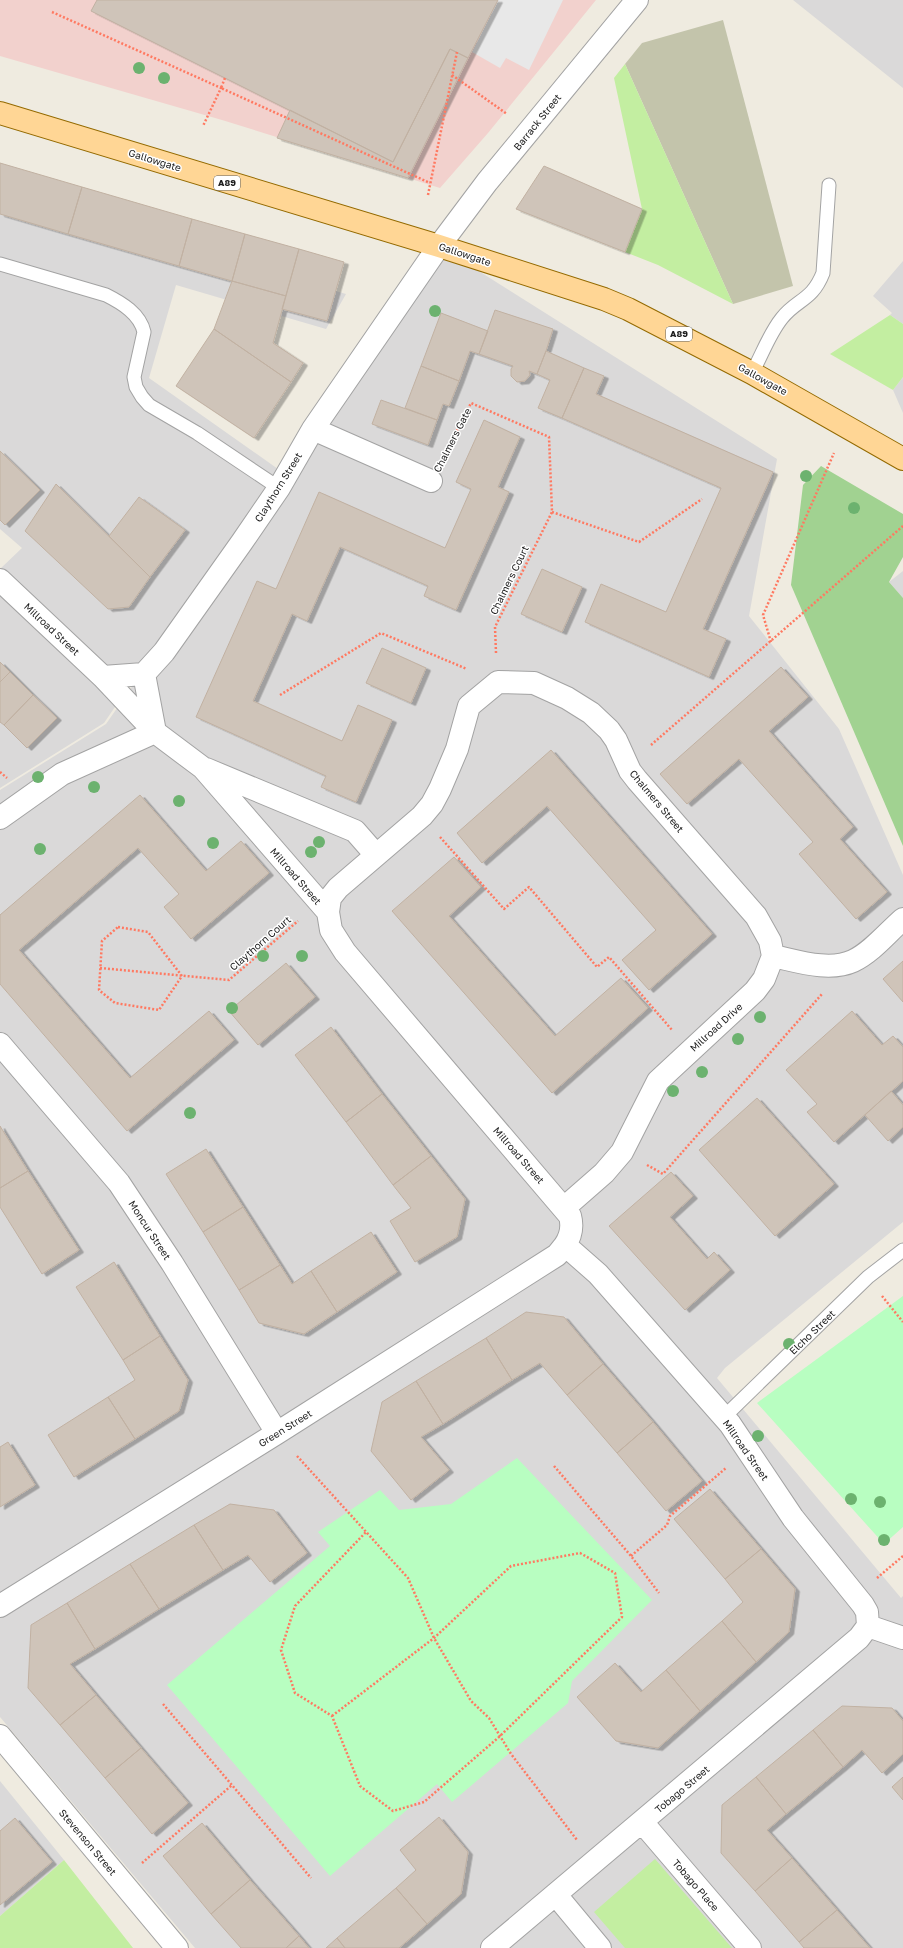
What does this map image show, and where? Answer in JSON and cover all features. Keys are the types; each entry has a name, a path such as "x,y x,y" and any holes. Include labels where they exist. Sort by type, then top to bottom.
{"main road":[{"name":"Gallowgate","path":"0,113 439,246 596,297 628,309 752,373 903,459"}],"street":[{"name":"Barrack Street","path":"439,246 487,182 637,0"},
{"name":"Claythorn Street","path":"144,674 164,652 279,488 313,429 439,246"},
{"name":"Chalmers Gate","path":"313,429 431,481"},
{"name":"Millroad Street","path":"0,580 103,677 155,732 202,768 324,907 331,930 344,952 570,1216 572,1223 569,1238 565,1245 598,1274 724,1417 793,1518 863,1605 867,1612 868,1626"},
{"path":"0,818 62,774 155,732 144,674 103,677"},
{"path":"324,907 334,893 422,816 432,804 457,748 469,706 498,682"},
{"name":"Chalmers Street","path":"498,682 534,683 580,706 609,730 621,749 627,765 636,780 752,910 770,941 773,956"},
{"path":"202,768 355,831 376,855"},
{"path":"773,956 825,965 845,963 862,955 903,919"},
{"name":"Millroad Drive","path":"564,1208 604,1173 622,1152 658,1081 756,991 764,979 773,956"},
{"name":"Moncur Street","path":"0,1044 119,1183 172,1263 277,1434"},
{"name":"Green Street","path":"0,1606 277,1434 557,1255 565,1245"},
{"path":"868,1626 903,1638"},
{"name":"Tobago Street","path":"492,1948 858,1638 868,1626"},
{"name":"Stevenson Street","path":"0,1736 177,1948"},
{"name":"Tobago Place","path":"642,1822 750,1948"},
{"path":"556,1895 600,1948"}],"lane":[{"path":"752,373 782,317 811,294 819,283 822,273 829,185"},
{"path":"0,264 106,295 119,301 128,308 142,325 144,332 134,377 136,387 142,397 149,405 186,426 279,488"},
{"name":"Elcho Street","path":"724,1417 868,1277 903,1250"}],"path":[{"path":"52,12 430,183"},
{"path":"428,195 457,52"},
{"path":"452,75 505,112"},
{"path":"203,126 225,78"},
{"name":"Chalmers Gate","path":"431,481 471,403 549,436"},
{"path":"771,642 763,615 846,426"},
{"name":"Chalmers Court","path":"498,682 495,627 552,512 549,436"},
{"path":"552,512 639,542 702,499"},
{"path":"627,765 771,642 903,526"},
{"path":"280,695 381,633 498,682"},
{"path":"422,816 504,909 529,887 597,967 609,957 690,1051"},
{"name":"Claythorn Court","path":"100,968 229,980 324,907"},
{"path":"118,927 148,932 182,976 159,1010 115,1004 99,990 102,941 118,927"},
{"path":"622,1152 663,1174 822,995 845,963"},
{"path":"868,1277 903,1322"},
{"path":"277,1434 408,1578 434,1638 471,1701 488,1718 499,1737 595,1862"},
{"path":"631,1556 667,1525 670,1516 747,1450"},
{"path":"554,1466 631,1556 659,1593"},
{"path":"332,1716 434,1638 511,1566 580,1553 615,1573 622,1617 499,1737 424,1802 392,1811 360,1786 332,1716 294,1693 281,1650 295,1606 366,1532"},
{"path":"163,1704 311,1878"},
{"path":"121,1882 232,1784"}],"shaded area":[{"path":"0,0 596,0 488,133 440,188 222,120 0,56"},
{"path":"498,0 563,0 529,70 506,58 500,68 472,52"},
{"path":"793,0 903,0 903,88"},
{"path":"723,20 793,286 733,304 625,64 642,43"},
{"path":"0,192 346,294 326,329 176,285 149,378 278,469 104,723 0,788 0,569 22,548 0,529"},
{"path":"439,246 777,459 749,616 839,729 903,875 903,1222 725,1368 717,1378 901,1598 903,1596 903,1948 195,1948 0,1717 0,790 106,724"},
{"path":"903,261 903,324 890,315 892,313 873,296"},
{"path":"903,377 903,413 893,390"},
{"path":"903,571 903,598 889,582"},
{"path":"0,1781 64,1860 0,1916"}],"green space":[{"path":"625,64 733,304 658,265 625,252 642,209 614,78"},
{"path":"890,315 903,324 903,377 893,390 830,354"},
{"path":"821,466 903,514 903,557 889,582 903,598 903,846 791,585 803,485"},
{"path":"903,1296 903,1527 884,1544 757,1403"},
{"path":"517,1458 652,1600 572,1681 568,1703 452,1802 437,1784 330,1876 167,1685 330,1546 318,1532 380,1490 399,1510 451,1504"},
{"path":"655,1859 732,1948 625,1948 594,1912"},
{"path":"64,1860 133,1948 0,1948 0,1916"}],"building":[{"path":"97,0 498,0 468,58 450,49 393,162 91,11"},
{"path":"450,49 468,58 408,178 277,138 290,110 393,162"},
{"path":"0,163 82,187 68,234 0,214"},
{"path":"544,166 642,209 625,252 516,209"},
{"path":"82,187 192,219 179,266 68,234"},
{"path":"192,219 245,234 232,281 179,266"},
{"path":"245,234 299,249 286,296 232,281"},
{"path":"299,249 344,262 327,321 282,309"},
{"path":"232,281 286,296 273,343 303,363 291,382 214,329"},
{"path":"495,310 553,329 537,374 529,371 530,375 525,381 517,382 511,376 511,369 513,366 479,354"},
{"path":"441,313 488,331 479,354 470,351 459,381 421,366"},
{"path":"214,329 291,382 254,438 176,386"},
{"path":"546,351 584,368 562,418 538,408 550,380 537,374"},
{"path":"421,366 459,381 449,406 443,404 437,420 405,408"},
{"path":"584,368 604,376 596,394 773,472 703,629 726,639 709,677 585,622 601,584 666,612 721,488 562,418"},
{"path":"381,400 437,420 428,445 372,424"},
{"path":"484,420 520,437 498,487 509,492 456,610 424,596 428,586 340,547 307,621 292,614 253,701 342,741 358,705 392,720 356,802 321,787 326,776 196,717 257,581 276,589 319,492 445,548 471,489 456,482"},
{"path":"0,451 40,490 5,525 0,520"},
{"path":"56,484 150,577 129,607 108,609 25,531"},
{"path":"139,497 185,530 150,577 109,536"},
{"path":"542,569 582,587 562,632 521,614"},
{"path":"382,648 426,668 411,703 366,683"},
{"path":"0,662 10,672 0,682"},
{"path":"781,667 808,697 769,731 853,827 840,839 887,892 856,919 799,854 813,842 739,759 687,804 660,774"},
{"path":"10,672 33,695 4,725 0,722 0,682"},
{"path":"33,695 57,718 27,748 4,725"},
{"path":"551,750 712,934 649,990 622,960 656,930 547,806 482,863 457,833"},
{"path":"140,795 206,871 241,841 269,873 191,939 164,907 179,894 138,848 19,950 130,1078 209,1011 234,1040 127,1131 0,984 0,915"},
{"path":"454,857 481,887 449,916 555,1036 621,978 648,1008 552,1093 392,911"},
{"path":"903,961 903,1002 883,979"},
{"path":"286,963 315,997 258,1045 229,1011"},
{"path":"852,1011 882,1045 893,1036 903,1047 903,1081 834,1142 807,1112 817,1104 786,1070"},
{"path":"331,1027 382,1094 346,1122 295,1055"},
{"path":"891,1091 903,1105 903,1127 888,1141 865,1115"},
{"path":"382,1094 431,1156 393,1185 346,1122"},
{"path":"757,1098 834,1184 775,1236 699,1150"},
{"path":"0,1126 28,1171 0,1188"},
{"path":"206,1149 243,1207 203,1232 166,1174"},
{"path":"431,1156 465,1199 457,1237 415,1262 390,1221 411,1208 393,1185"},
{"path":"28,1171 79,1250 42,1274 0,1207 0,1188"},
{"path":"671,1172 693,1196 670,1217 707,1259 714,1252 730,1270 685,1310 609,1226"},
{"path":"243,1207 280,1265 239,1290 203,1232"},
{"path":"371,1232 397,1272 337,1312 311,1271"},
{"path":"114,1262 160,1336 123,1360 76,1287"},
{"path":"280,1265 292,1284 311,1271 337,1312 304,1334 259,1323 239,1290"},
{"path":"526,1312 564,1317 603,1364 567,1395 540,1363 512,1380 486,1338"},
{"path":"160,1336 188,1380 179,1411 135,1439 108,1397 135,1380 123,1360"},
{"path":"486,1338 512,1380 443,1424 416,1381"},
{"path":"603,1364 653,1422 617,1453 567,1395"},
{"path":"416,1381 443,1424 421,1437 449,1470 411,1500 371,1451 382,1402"},
{"path":"108,1397 135,1439 74,1477 48,1435"},
{"path":"653,1422 702,1481 666,1511 617,1453"},
{"path":"8,1442 35,1485 0,1507 0,1447"},
{"path":"710,1489 761,1549 725,1579 674,1519"},
{"path":"230,1504 274,1510 307,1553 270,1582 248,1555 223,1570 194,1525"},
{"path":"194,1525 223,1570 159,1609 130,1564"},
{"path":"761,1549 795,1589 789,1632 756,1662 722,1621 743,1602 725,1579"},
{"path":"130,1564 159,1609 95,1649 67,1603"},
{"path":"67,1603 95,1649 70,1664 96,1695 60,1725 28,1688 31,1625"},
{"path":"722,1621 756,1662 700,1711 666,1670"},
{"path":"615,1663 641,1692 666,1670 700,1711 658,1748 616,1741 577,1697"},
{"path":"96,1695 141,1748 105,1778 60,1725"},
{"path":"842,1706 892,1708 903,1721 903,1754 882,1773 862,1750 843,1767 813,1730"},
{"path":"813,1730 843,1767 786,1814 756,1777"},
{"path":"141,1748 188,1803 152,1834 105,1778"},
{"path":"756,1777 786,1814 767,1830 792,1858 755,1891 721,1853 722,1805"},
{"path":"903,1777 903,1800 892,1787"},
{"path":"439,1817 468,1852 461,1894 427,1924 396,1888 416,1870 400,1850"},
{"path":"15,1818 52,1862 0,1905 0,1831"},
{"path":"202,1823 250,1880 211,1914 163,1856"},
{"path":"792,1858 837,1910 799,1942 755,1891"},
{"path":"250,1880 299,1936 286,1948 241,1948 211,1914"},
{"path":"396,1888 427,1924 399,1948 345,1948 337,1938"},
{"path":"837,1910 870,1948 804,1948 799,1942"},
{"path":"299,1936 309,1948 286,1948"},
{"path":"337,1938 345,1948 326,1948"}]}
